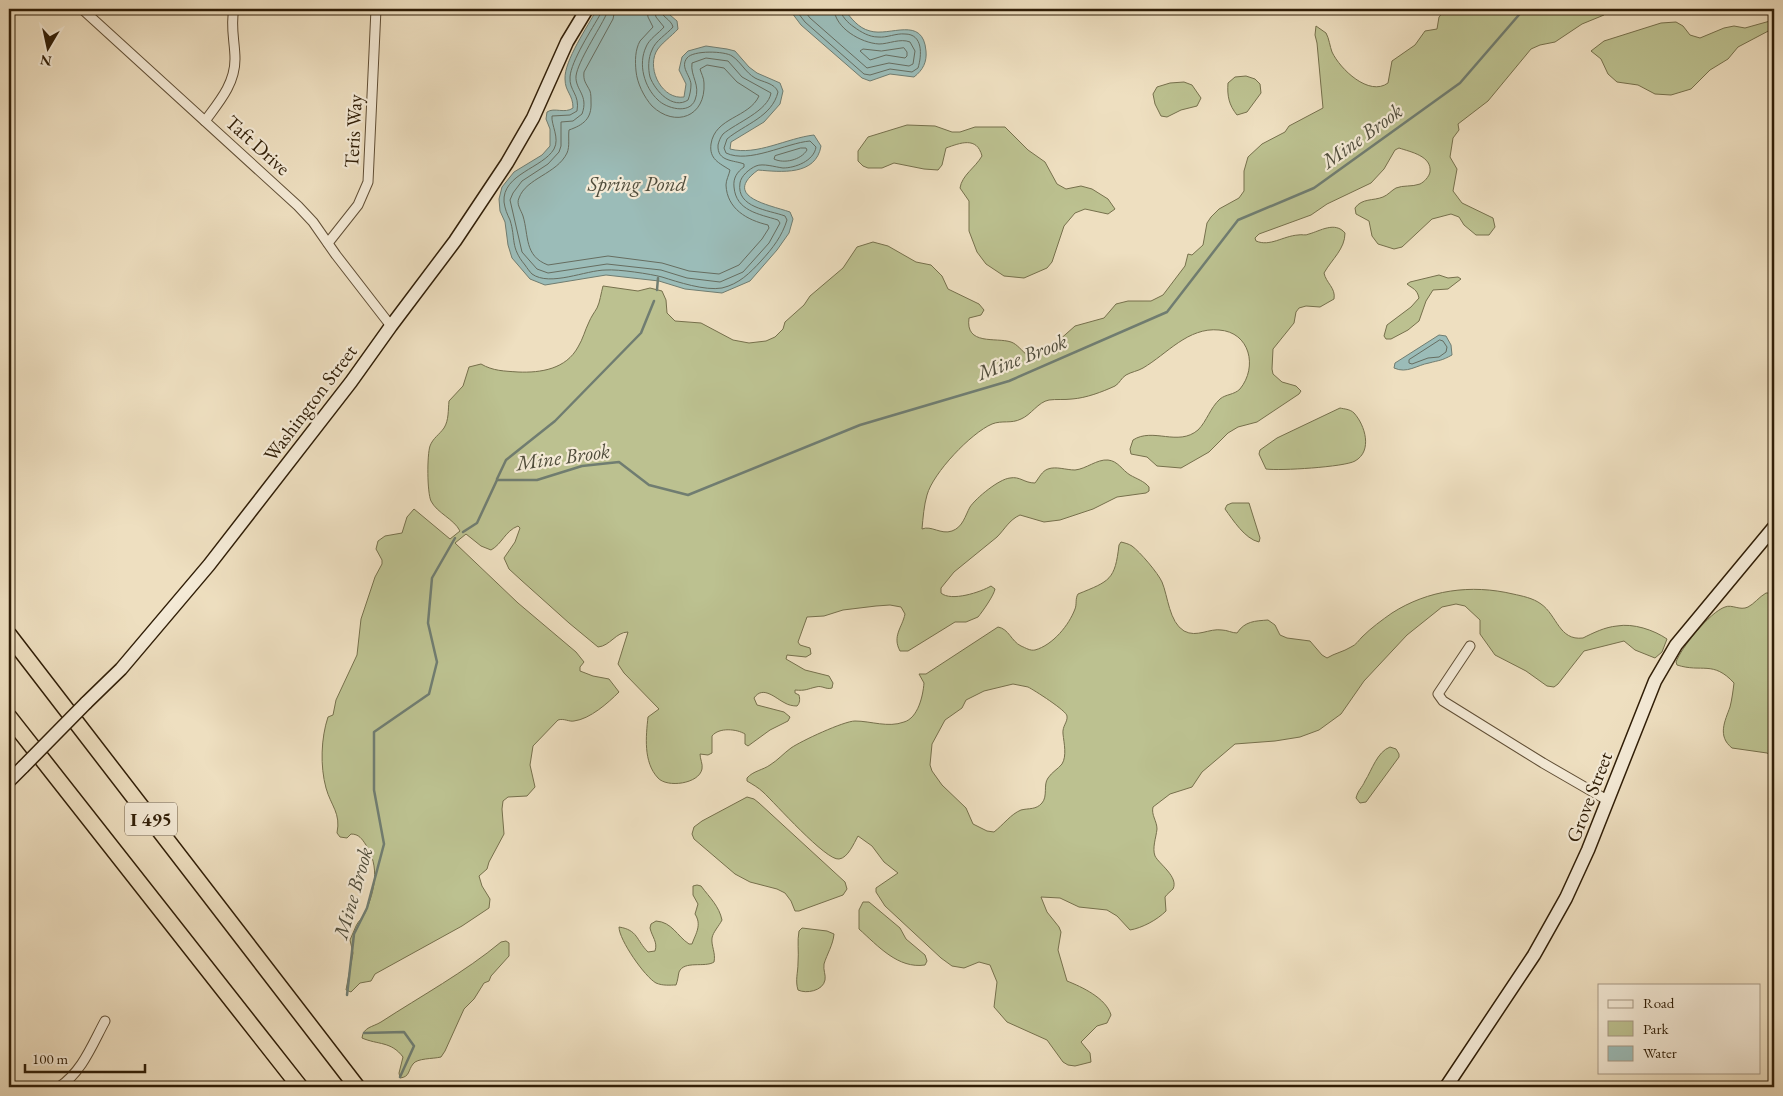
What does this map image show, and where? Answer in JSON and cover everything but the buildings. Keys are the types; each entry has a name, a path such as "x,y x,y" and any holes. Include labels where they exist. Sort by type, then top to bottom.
{"highway":[{"name":"I 495","path":"9,635 357,1087"},
{"name":"I 495","path":"9,717 300,1087"}],"main road":[{"name":"Washington Street","path":"9,781 121,669 209,565 351,382 455,241 508,163 533,118 567,42 587,9"},
{"name":"Grove Street","path":"1446,1087 1534,955 1580,871 1651,689 1672,652 1774,527"}],"street":[{"name":"Taft Drive","path":"82,9 298,206 313,222 391,326"},
{"path":"205,121 227,90 234,69 232,26 234,9"},
{"name":"Teris Way","path":"328,243 358,205 368,182 376,9"},
{"path":"1470,646 1438,694 1443,701 1607,800"},
{"path":"59,1087 68,1082 82,1064 105,1021"}],"green space":[{"path":"1446,9 1605,9 1604,15 1582,24 1555,42 1531,49 1488,101 1458,124 1459,130 1453,138 1450,157 1457,169 1453,191 1462,203 1493,218 1495,227 1489,235 1476,235 1464,225 1459,217 1451,214 1432,219 1402,247 1394,249 1378,244 1372,236 1369,221 1356,214 1355,208 1364,201 1385,196 1396,188 1420,184 1429,176 1430,172 1428,162 1424,158 1399,148 1395,150 1384,169 1371,183 1327,204 1311,215 1259,234 1255,238 1256,241 1266,243 1292,236 1308,235 1332,227 1341,229 1345,233 1343,244 1324,273 1334,292 1334,299 1320,307 1306,306 1299,308 1296,312 1294,323 1273,349 1273,374 1282,382 1296,386 1301,391 1299,394 1257,422 1238,427 1228,433 1209,452 1181,468 1157,466 1147,457 1131,454 1130,449 1133,440 1141,437 1149,435 1182,437 1198,430 1222,397 1238,391 1246,380 1249,371 1249,361 1248,352 1244,344 1230,332 1208,330 1197,333 1178,343 1143,368 1126,375 1117,385 1083,397 1045,401 1021,419 992,424 983,429 954,455 937,476 927,495 922,529 929,528 944,532 952,531 961,524 973,503 994,485 1005,479 1013,478 1035,483 1044,471 1051,468 1075,470 1108,460 1145,483 1149,487 1149,491 1117,497 1093,509 1060,520 1044,522 1020,515 1016,517 997,537 954,572 941,588 941,593 952,597 973,593 991,586 995,589 978,617 966,622 955,622 908,651 900,651 897,641 898,632 905,614 901,607 890,605 876,606 843,610 824,616 807,617 798,642 800,645 810,648 811,654 806,657 787,655 786,659 805,670 829,676 833,683 832,688 818,687 795,690 795,693 800,698 797,706 792,706 769,694 758,694 754,698 757,705 784,712 790,717 788,721 770,730 748,746 745,744 745,734 742,732 723,730 715,733 712,736 712,753 708,755 700,754 702,769 695,778 682,783 668,783 662,781 653,772 647,749 648,717 659,709 624,673 618,664 628,632 620,634 598,647 509,569 504,558 515,542 520,528 518,526 510,531 491,550 481,546 466,534 455,543 518,603 576,652 584,662 580,667 580,671 609,679 619,692 592,714 580,720 558,720 533,746 530,765 535,787 527,796 508,797 503,801 504,834 487,869 479,876 482,886 490,899 489,908 462,926 375,974 371,981 360,983 351,992 346,990 353,953 350,940 357,924 364,915 371,896 374,870 370,853 360,837 351,834 347,838 340,837 337,833 337,815 326,788 323,771 322,752 324,734 328,717 333,715 336,700 357,655 361,619 375,577 382,564 376,549 378,541 385,536 402,533 407,517 414,509 450,539 460,531 431,501 428,482 428,457 431,443 446,425 449,401 463,386 469,367 481,364 499,370 535,372 560,365 573,354 580,344 598,306 603,286 638,291 650,288 662,291 666,300 667,313 675,321 701,323 733,340 749,343 766,341 775,337 783,329 785,322 804,305 810,296 843,268 857,247 873,242 888,246 916,262 931,265 942,276 948,289 979,304 984,310 981,315 969,318 969,327 972,333 983,339 1011,342 1027,355 1057,342 1075,326 1104,318 1116,304 1128,301 1151,301 1163,295 1185,266 1188,254 1192,255 1203,245 1207,223 1211,217 1219,209 1239,198 1244,191 1244,171 1248,157 1262,144 1285,132 1289,126 1323,108 1315,35 1316,26 1326,33 1332,52 1348,73 1364,84 1380,86 1388,83 1392,61 1415,45 1425,31 1437,29 1439,17"},
{"path":"1770,21 1774,23 1774,28 1738,47 1728,59 1710,70 1691,89 1671,95 1655,94 1638,85 1617,82 1608,74 1601,59 1591,51 1604,41 1661,23 1676,22 1683,26 1690,35 1700,38 1724,28 1734,26 1745,28"},
{"path":"1246,76 1255,79 1260,84 1261,93 1247,112 1237,115 1229,100 1228,83 1235,77"},
{"path":"1184,82 1192,85 1201,98 1197,106 1181,110 1167,117 1161,116 1155,104 1153,94 1157,87 1170,83"},
{"path":"907,125 935,126 952,132 960,132 975,127 1005,127 1028,150 1045,162 1057,184 1066,189 1081,186 1092,189 1108,199 1115,209 1108,214 1085,209 1075,213 1064,226 1052,262 1047,268 1024,278 1004,276 986,264 977,252 969,231 969,201 960,188 963,179 982,156 976,146 972,143 962,143 946,148 942,165 938,170 894,163 882,168 868,168 858,161 858,151 868,137"},
{"path":"1439,275 1461,279 1448,289 1433,290 1426,301 1419,321 1408,330 1391,339 1386,339 1384,336 1387,325 1411,307 1419,298 1416,291 1407,284"},
{"path":"1340,408 1352,412 1358,418 1364,431 1365,445 1361,457 1349,463 1326,467 1266,469 1259,454 1260,450 1277,438"},
{"path":"1232,503 1249,503 1260,538 1259,542 1244,533 1225,509 1227,505"},
{"path":"1121,542 1132,546 1153,568 1162,582 1175,622 1184,631 1194,634 1217,630 1237,633 1247,624 1268,620 1275,625 1280,635 1287,638 1310,641 1327,658 1356,644 1377,624 1406,605 1435,594 1466,590 1497,591 1535,600 1551,614 1563,631 1575,638 1583,638 1604,629 1623,625 1643,628 1667,639 1662,652 1655,658 1635,650 1624,641 1584,651 1554,687 1547,686 1526,671 1495,655 1480,634 1480,620 1465,606 1456,604 1442,607 1407,635 1364,681 1341,714 1319,730 1300,737 1235,744 1202,772 1192,787 1170,794 1153,807 1157,829 1154,853 1171,875 1174,884 1173,889 1165,897 1166,911 1154,920 1130,930 1117,916 1107,910 1079,907 1060,898 1041,897 1047,912 1061,932 1058,950 1067,981 1099,998 1111,1015 1107,1023 1097,1026 1081,1042 1090,1053 1091,1062 1075,1066 1068,1065 1063,1062 1047,1040 1007,1022 994,1007 997,982 990,965 979,962 964,968 952,966 885,906 876,892 876,888 898,873 884,862 872,846 858,836 845,856 839,859 832,857 812,842 763,792 747,781 747,778 773,763 796,745 842,724 855,721 898,724 909,720 919,706 922,694 924,683 919,674 926,674 998,627 1005,630 1018,644 1030,650 1035,650 1048,644 1060,634 1069,621 1075,609 1078,594 1097,586 1109,578 1115,566","holes":["1013,684 1028,687 1066,713 1067,718 1063,731 1064,757 1062,764 1048,778 1045,797 1040,805 1017,812 994,832 987,831 973,824 966,808 942,785 932,771 930,765 932,744 945,720 962,708 966,700 984,691"]},
{"path":"1766,593 1774,593 1774,757 1767,753 1732,748 1727,743 1723,733 1724,723 1731,704 1734,683 1727,676 1713,669 1686,667 1677,665 1676,662 1697,631 1719,610 1728,606 1748,607"},
{"path":"1390,747 1396,749 1399,757 1366,802 1360,803 1356,798 1358,793 1378,757 1385,749"},
{"path":"747,797 759,803 845,882 847,889 843,895 795,911 785,893 750,882 735,874 694,839 692,834 694,827"},
{"path":"693,886 701,886 714,902 722,920 712,938 714,962 685,966 679,972 676,985 656,983 633,958 623,940 619,927 630,930 648,952 655,951 656,948 650,928 651,924 656,921 666,924 685,941 692,944 698,925 695,914 698,904 693,895"},
{"path":"863,902 869,902 900,928 906,939 925,955 927,961 925,965 915,965 897,960 881,949 859,929 859,910"},
{"path":"802,928 827,931 834,934 824,964 824,984 814,991 801,991 798,990 797,986 798,935"},
{"path":"506,941 509,943 509,956 491,976 489,981 484,983 474,999 464,1009 441,1057 415,1062 407,1075 400,1078 399,1073 403,1057 394,1048 362,1038 366,1029 381,1022 442,984 473,964 501,942"}],"water":[{"name":"Spring Pond","path":"597,9 663,9 677,21 678,29 660,46 654,60 655,75 659,83 676,97 684,97 686,84 679,70 682,57 688,51 706,46 735,51 757,73 780,83 783,91 780,104 764,122 731,142 730,149 740,151 751,150 814,135 821,146 818,156 805,167 787,171 758,170 748,179 745,187 747,193 761,203 790,212 793,219 789,233 750,281 722,293 685,289 659,281 606,275 545,285 530,279 512,258 505,222 500,211 499,199 502,187 514,172 542,155 550,146 550,129 546,119 547,112 570,110 573,108 572,99 565,83 568,63"},
{"path":"789,9 844,9 858,25 866,30 878,32 912,30 924,40 926,59 924,66 914,77 890,74 870,81 862,78 801,25"},
{"path":"1439,335 1446,336 1451,345 1452,355 1408,370 1394,368 1395,363"}],"waterway":[{"name":"Mine Brook","path":"463,532 477,523 497,480 537,480 582,466 619,462 649,485 688,495 860,425 1009,381 1167,312 1238,220 1314,188 1460,83 1524,9"},
{"path":"657,290 658,278"},
{"path":"497,479 506,460 555,421 641,333 654,301"},
{"name":"Mine Brook","path":"347,995 354,934 367,908 384,844 374,790 374,732 429,694 437,662 428,623 432,578 455,538"},
{"name":"Mine Brook","path":"364,1033 404,1032 414,1046 400,1077"}]}
